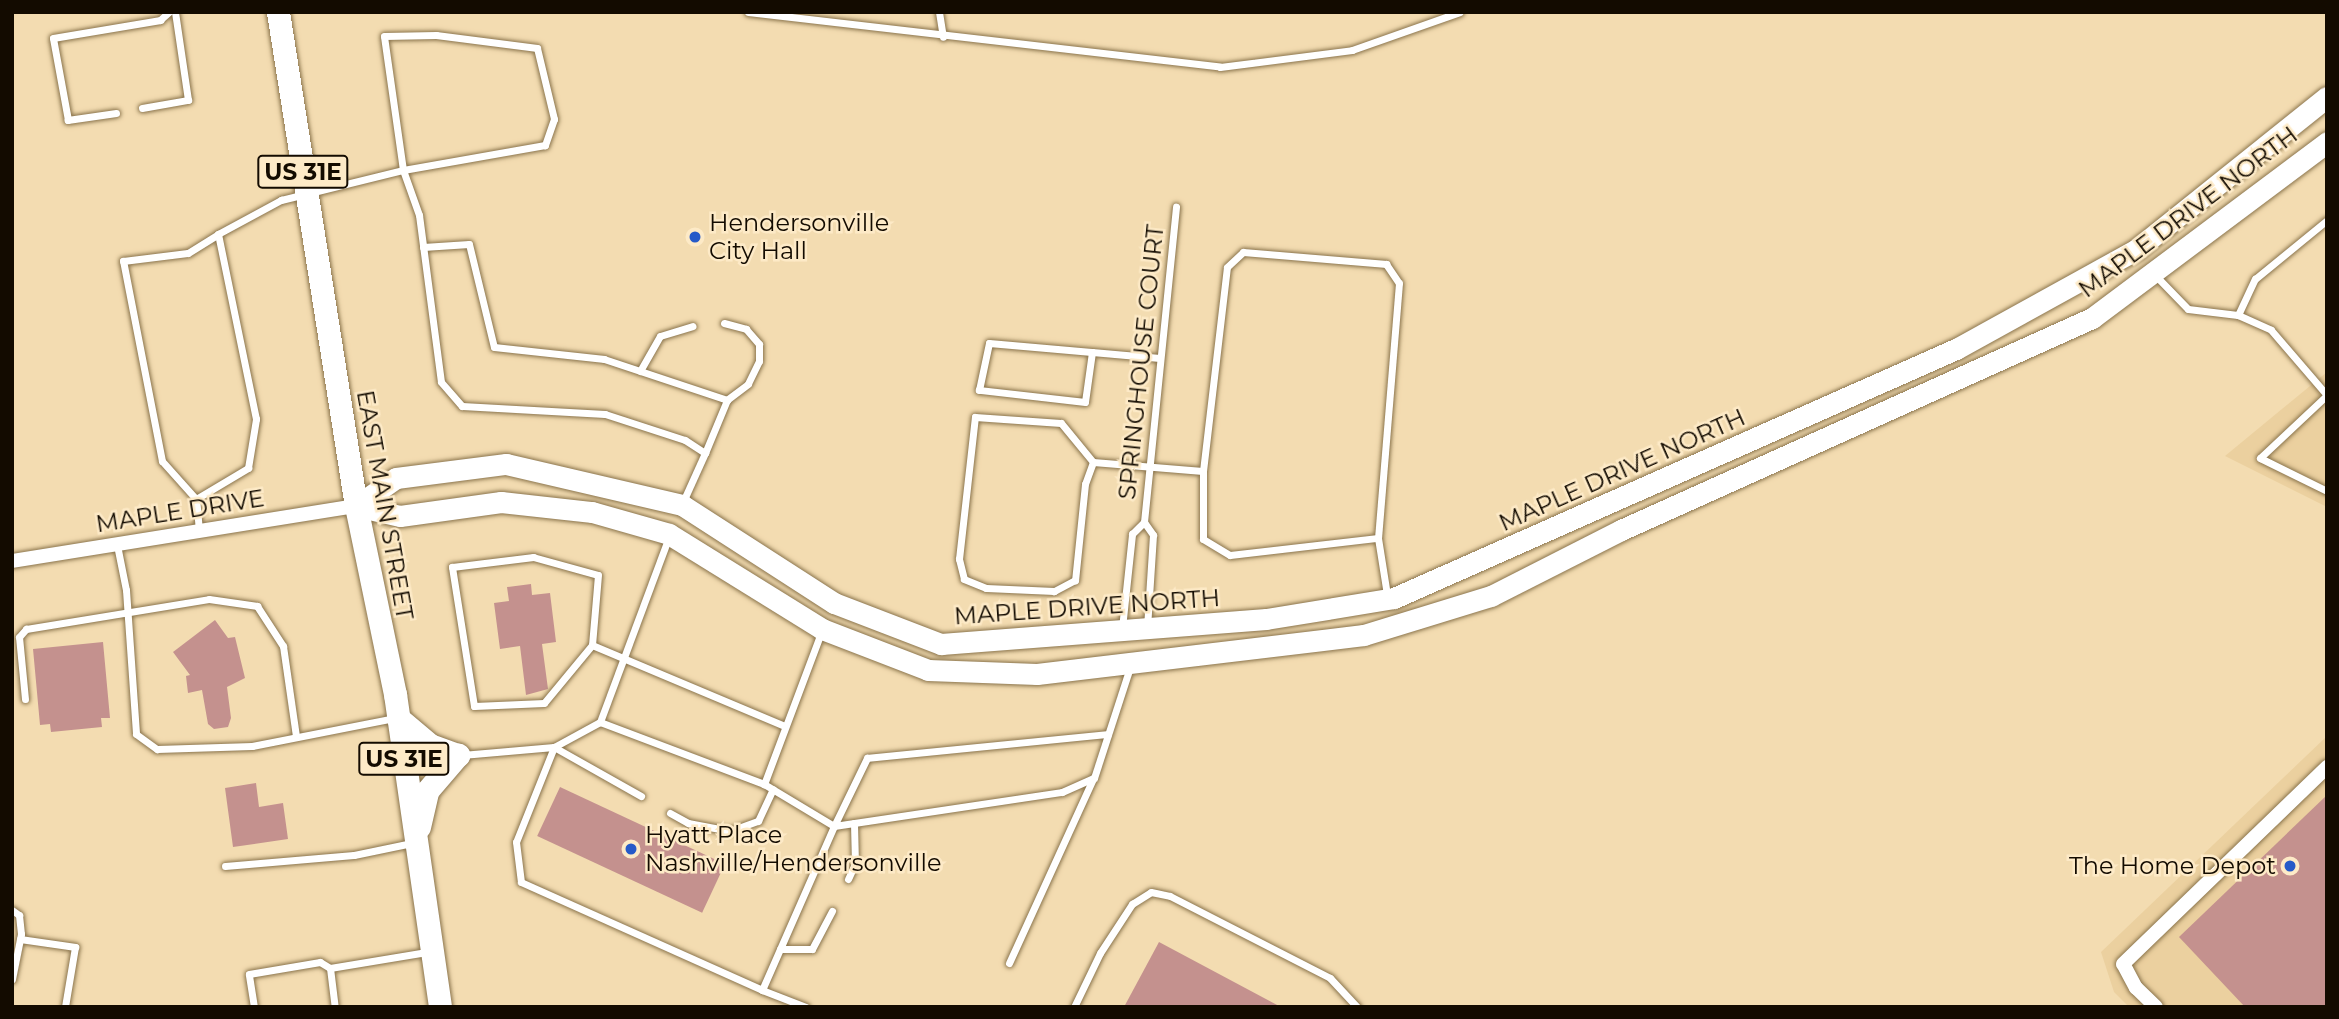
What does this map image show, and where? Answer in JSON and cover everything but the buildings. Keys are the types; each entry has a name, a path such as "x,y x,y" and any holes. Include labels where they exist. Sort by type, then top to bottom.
{"main road":[{"name":"EAST MAIN STREET","path":"278,12 356,506 398,718 440,1007"},
{"path":"398,718 430,745 458,755 427,791 416,842"}],"street":[{"name":"MAPLE DRIVE NORTH","path":"356,506 396,478 506,464 682,505 834,603 941,644 1134,632 1266,619 1391,598 1609,505 1956,349 2137,249 2327,97"},
{"name":"MAPLE DRIVE NORTH","path":"356,506 400,516 501,502 592,512 670,534 822,629 928,670 1037,674 1364,635 1491,596 1621,530 1964,373 2092,318 2154,275 2327,142"},
{"path":"2137,249 2154,275"},
{"path":"1956,349 1964,373"},
{"path":"670,534 682,505"},
{"path":"1609,505 1621,530"},
{"name":"MAPLE DRIVE","path":"12,561 356,506"},
{"path":"1391,598 1399,626"},
{"path":"822,629 834,603"},
{"path":"1131,663 1134,632"},
{"path":"2156,1007 2136,988 2123,964 2327,767"}],"lane":[{"path":"137,12 138,23"},
{"path":"116,113 68,120 53,38 160,19 169,12"},
{"path":"142,108 188,100 174,12"},
{"path":"748,12 943,37 1220,67 1352,50 1460,12"},
{"path":"939,12 943,37"},
{"path":"199,531 196,499 162,461 122,261 188,253 218,234 306,192 403,170 545,145 554,119 537,48 436,35 384,36 403,170 419,215 441,382 462,406 605,414 685,440 705,453"},
{"name":"SPRINGHOUSE COURT","path":"1144,522 1176,207"},
{"path":"2238,315 2256,279 2327,220"},
{"path":"196,499 248,468 256,418 218,234"},
{"path":"423,247 468,244 494,346 604,359 727,400"},
{"path":"1378,538 1230,555 1203,539 1203,471 1227,267 1244,252 1387,264 1399,283 1378,538 1391,598"},
{"path":"2154,275 2188,309 2238,315 2271,330 2327,395 2260,458 2327,491"},
{"path":"682,505 727,400 748,384 759,361 759,344 746,329 723,323"},
{"path":"640,371 660,336 692,326"},
{"path":"1092,352 1085,402 979,390 989,343 1092,352 1160,358"},
{"path":"1093,462 1085,484 1075,579 1054,590 986,588 964,579 959,559 975,417 1061,423 1093,462 1203,471"},
{"path":"1144,522 1153,535 1134,632 1132,534 1144,522"},
{"path":"458,755 554,747 600,722 670,534"},
{"path":"117,544 127,612 136,734 157,749 252,746 398,718"},
{"path":"533,557 598,575 592,645 544,703 474,706 452,567 533,557"},
{"path":"25,699 19,637 26,629 209,599 257,606 283,646 296,736"},
{"path":"764,784 822,629"},
{"path":"592,645 623,661 785,726"},
{"path":"1009,963 1094,778 1131,663"},
{"path":"600,722 764,784 834,826 1062,792 1094,778"},
{"path":"762,989 867,758 1108,734"},
{"path":"554,747 641,796"},
{"path":"554,747 516,842 521,882 806,1007"},
{"path":"670,813 688,823 730,831 758,821 773,789"},
{"path":"848,879 855,864 854,823"},
{"path":"225,866 354,855 416,842"},
{"path":"1074,1007 1100,953 1132,904 1151,892 1170,896 1330,978 1357,1007"},
{"path":"12,910 19,915 20,939 12,979"},
{"path":"780,949 812,949 832,911"},
{"path":"20,939 75,947 65,1007"},
{"path":"254,1007 249,974 320,962 330,968 432,951"},
{"path":"330,968 335,1007"}],"shaded area":[{"path":"2327,372 2327,507 2225,456"},
{"path":"2327,736 2327,1007 2129,1007 2114,992 2101,952"}],"place":[{"name":"Hendersonville City Hall","path":"695,237"},
{"name":"Hyatt Place Nashville/Hendersonville","path":"631,849"},
{"name":"The Home Depot","path":"2290,866"}]}
